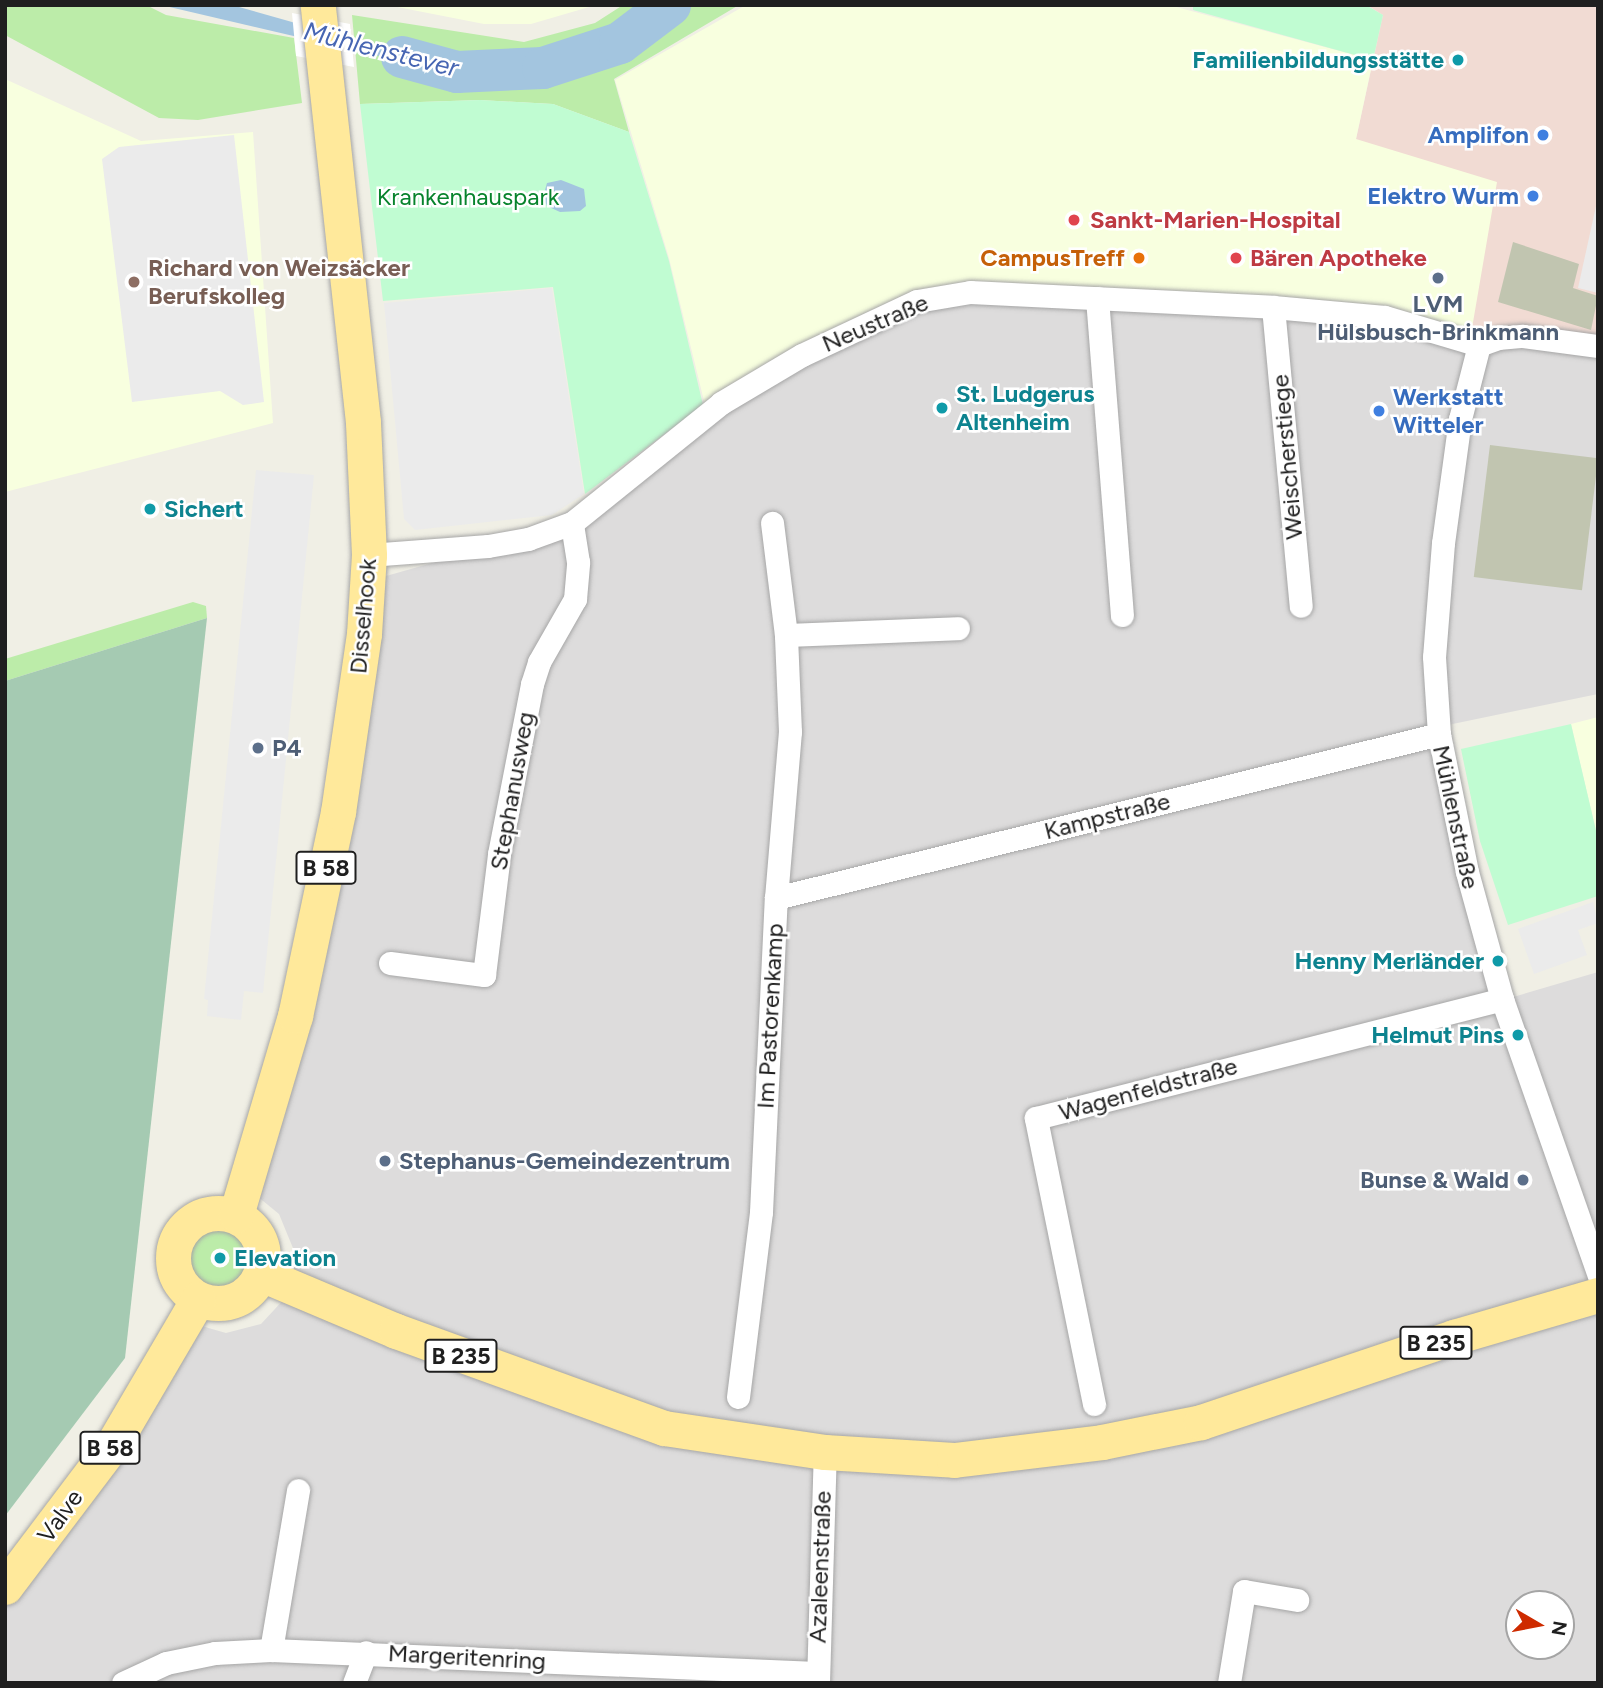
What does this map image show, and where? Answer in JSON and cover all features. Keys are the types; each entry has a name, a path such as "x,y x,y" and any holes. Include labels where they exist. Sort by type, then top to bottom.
{"main road":[{"name":"Disselhook","path":"236,1215 295,1016 338,812 364,634 369,555 363,422 319,12"},
{"path":"202,1215 236,1215 248,1223 260,1240 261,1274 242,1297 228,1303 198,1299 178,1280 173,1252 176,1239 202,1215"},
{"name":"B 235","path":"261,1274 396,1331 664,1428 825,1452 954,1460 1102,1442 1252,1407 1454,1337 1598,1295"},
{"name":"Valve","path":"5,1587 113,1444 198,1299"}],"street":[{"name":"Neustraße","path":"369,555 488,546 528,539 572,523 721,403 802,355 917,301 970,292 1273,307 1385,317 1479,345"},
{"path":"1097,298 1122,615"},
{"name":"Weischerstiege","path":"1273,307 1301,606"},
{"path":"1479,345 1498,338 1523,336 1598,346"},
{"name":"Mühlenstraße","path":"1479,345 1460,419 1443,543 1434,657 1439,734 1467,872 1502,999 1598,1273"},
{"name":"Stephanusweg","path":"390,963 484,975 499,854 532,684 539,662 575,599 578,562 572,523"},
{"name":"Im Pastorenkamp","path":"738,1397 761,1212 776,898 790,732 786,635 772,523"},
{"path":"786,635 958,628"},
{"name":"Kampstraße","path":"776,898 1439,734"},
{"name":"Wagenfeldstraße","path":"1094,1404 1036,1118 1502,999"},
{"name":"Azaleenstraße","path":"817,1678 825,1452"},
{"path":"271,1650 298,1490"},
{"path":"1229,1683 1244,1591 1297,1600"},
{"name":"Margeritenring","path":"123,1683 166,1663 215,1653 271,1650 366,1652 817,1678"},
{"path":"354,1683 366,1652"}],"shaded area":[{"path":"387,5 596,5 531,24 484,24"},
{"name":"Sankt-Marien-Hospital","path":"746,5 1169,5 1373,60 1356,139 1497,182 1470,340 1384,313 974,285 705,405 669,258 615,80"},
{"path":"1367,5 1598,5 1598,345 1478,344 1356,139 1383,15"},
{"name":"Richard von Weizsäcker Berufskolleg","path":"5,79 141,141 253,132 273,423 5,492"},
{"path":"234,135 264,402 243,405 220,391 132,402 102,159 119,147"},
{"path":"1598,197 1598,293 1578,288"},
{"path":"1513,242 1579,264 1573,288 1598,296 1591,330 1498,302"},
{"path":"552,288 584,494 552,515 415,530 404,519 384,303"},
{"path":"970,291 1384,316 1476,346 1598,347 1598,694 1443,726 1510,998 1598,972 1598,1683 5,1683 5,1578 191,1323 226,1333 261,1324 287,1296 295,1253 279,1214 251,1191 379,578 574,523 835,333"},
{"path":"1490,445 1598,458 1582,590 1474,577"},
{"name":"P4","path":"256,470 314,475 263,993 244,991 241,1020 207,1016 208,1000 204,999"},
{"path":"207,618 125,1358 5,1516 5,681"},
{"path":"1598,717 1598,840 1571,724"},
{"path":"1593,902 1598,923 1578,930 1587,955 1534,974 1518,929"}],"green space":[{"path":"5,5 146,5 166,15 294,38 302,103 198,120 159,118 5,35"},
{"path":"623,5 739,5 614,79 629,132 553,104 480,100 360,104 352,15 524,42 595,23"},
{"path":"1193,5 1366,5 1383,15 1373,60 1193,10"},
{"name":"Krankenhauspark","path":"480,100 553,104 629,132 669,261 703,405 585,494 553,287 383,301 360,104"},
{"path":"193,602 206,606 207,618 5,681 5,659"},
{"path":"1571,724 1598,839 1598,896 1508,925 1480,841 1461,749"},
{"path":"219,1229 235,1234 243,1242 248,1258 243,1274 235,1282 219,1287 203,1282 195,1274 190,1258 195,1242 203,1234"}],"water":[{"path":"161,5 232,5 458,69 456,74"},
{"path":"561,180 584,189 586,206 580,211 560,212 547,206 543,197 547,183"}],"pier":[{"path":"292,13 350,24 354,67 296,56"}],"waterway":[{"name":"Mühlenstever","path":"402,57 457,72 543,68 620,43 670,5"}],"place":[{"name":"Familienbildungsstätte","path":"1458,60"},
{"name":"Amplifon","path":"1543,135"},
{"name":"Elektro Wurm","path":"1533,196"},
{"name":"Sankt-Marien-Hospital","path":"1074,220"},
{"name":"CampusTreff","path":"1139,258"},
{"name":"Bären Apotheke","path":"1236,258"},
{"name":"LVM Hülsbusch-Brinkmann","path":"1438,278"},
{"name":"Richard von Weizsäcker Berufskolleg","path":"134,282"},
{"name":"St. Ludgerus Altenheim","path":"942,408"},
{"name":"Werkstatt Witteler","path":"1379,411"},
{"name":"Sichert","path":"150,509"},
{"name":"P4","path":"258,748"},
{"name":"Henny Merländer","path":"1498,961"},
{"name":"Helmut Pins","path":"1518,1035"},
{"name":"Stephanus-Gemeindezentrum","path":"385,1161"},
{"name":"Bunse & Wald","path":"1523,1180"},
{"name":"Elevation","path":"220,1258"}]}
